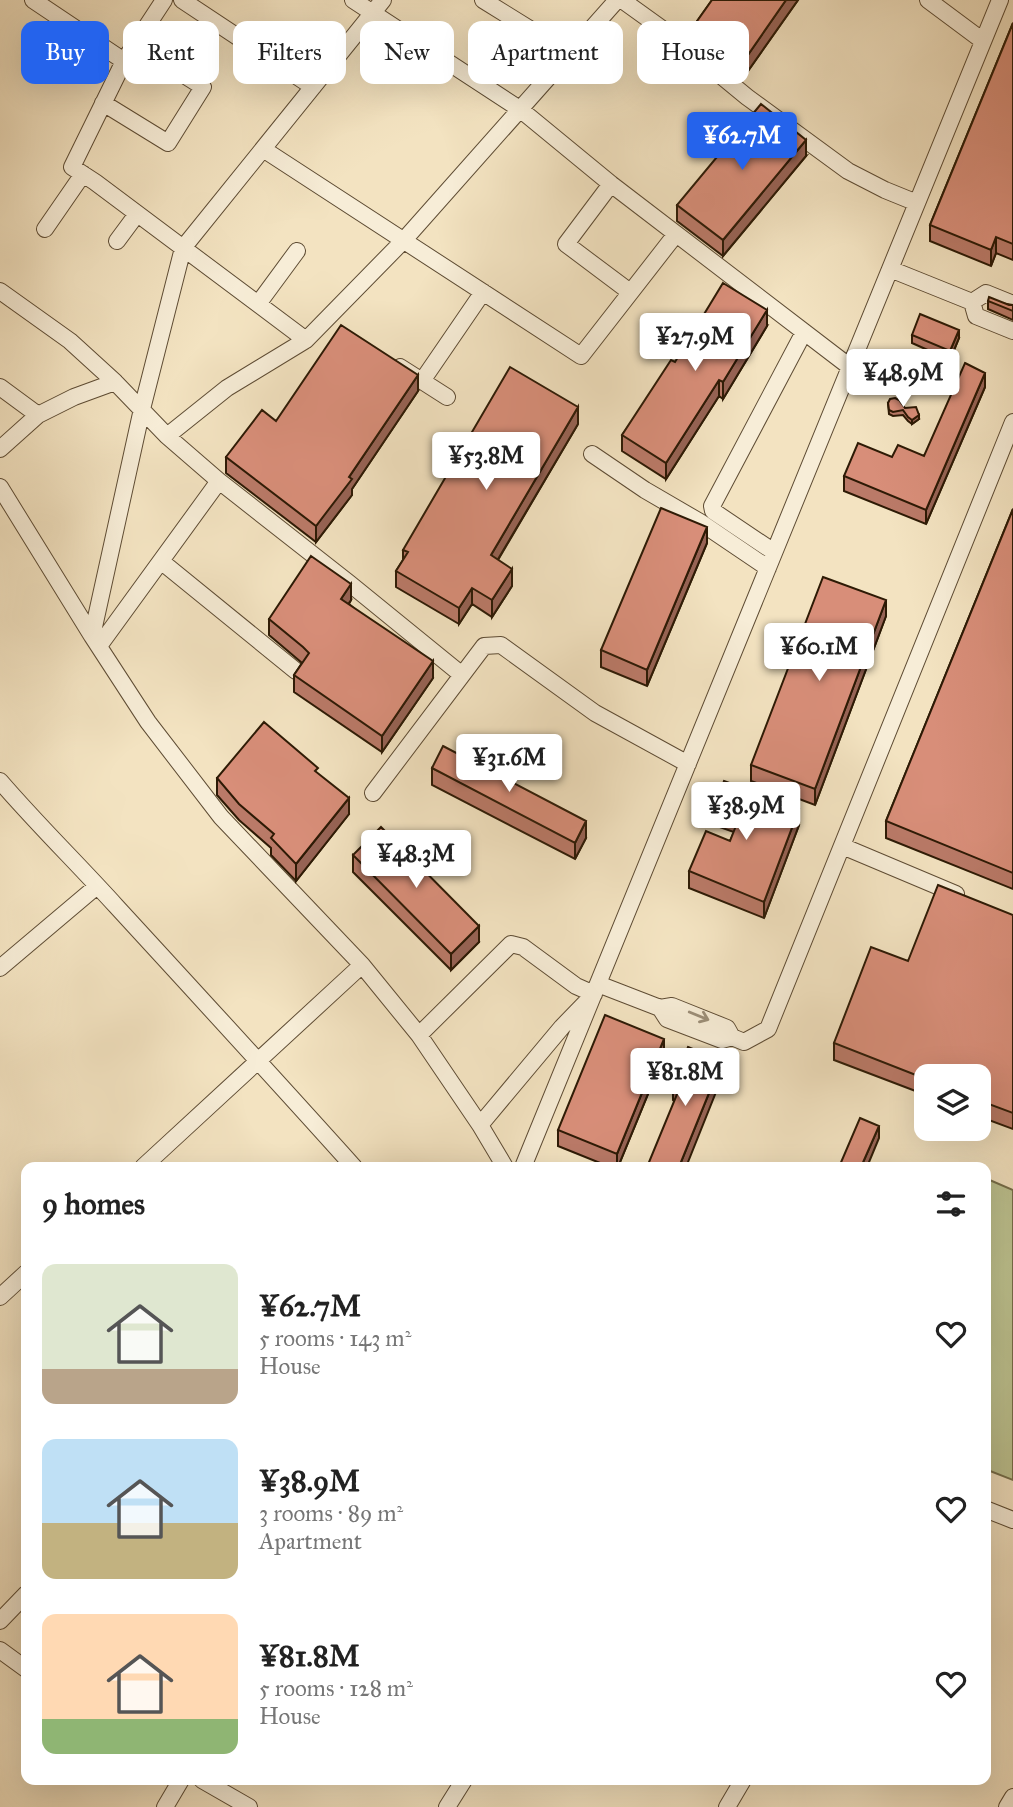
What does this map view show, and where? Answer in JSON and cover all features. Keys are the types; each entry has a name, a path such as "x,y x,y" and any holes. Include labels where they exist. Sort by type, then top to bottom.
{"street":[{"path":"33,0 51,5 123,60"},
{"path":"150,21 163,0"},
{"path":"182,0 313,87"},
{"path":"353,0 378,7 521,110 611,184 850,367"},
{"path":"483,0 516,21"},
{"path":"600,21 620,0 680,41 747,97 848,171 885,190 917,202"},
{"path":"928,0 983,41"},
{"path":"525,1162 1000,0"},
{"path":"96,641 142,409 183,248 378,7"},
{"path":"123,63 72,167 306,340"},
{"path":"103,103 168,143 203,87 198,84"},
{"path":"167,436 227,388 332,323 543,84"},
{"path":"264,149 581,356 676,234"},
{"path":"45,229 83,174"},
{"path":"611,184 561,240 630,292"},
{"path":"117,241 137,214"},
{"path":"258,304 297,251"},
{"path":"890,269 972,302"},
{"path":"0,291 71,341 167,436 219,481 463,675"},
{"path":"422,381 483,292"},
{"path":"972,302 986,293 1013,304"},
{"path":"972,302 976,316 1013,331"},
{"path":"774,552 713,511 712,506 804,332"},
{"path":"390,360 447,397"},
{"path":"0,449 38,415 74,397 115,382"},
{"path":"0,387 38,415"},
{"path":"419,1035 511,944 523,947 576,986 596,989 660,1008 667,1018 722,1040 732,1037 744,1042 768,1029 1013,422"},
{"path":"592,454 645,491 700,522 768,568"},
{"path":"96,641 162,562 219,481"},
{"path":"0,486 148,722 221,817 362,965 419,1035 502,1162"},
{"path":"162,562 296,671"},
{"path":"373,793 484,646 502,645 595,713 688,764"},
{"path":"0,781 350,1162"},
{"path":"842,846 976,902"},
{"path":"0,968 97,886"},
{"path":"148,1162 362,965"},
{"path":"480,1125 596,989"},
{"path":"0,1297 21,1278"},
{"path":"991,1511 1013,1520"},
{"path":"0,1621 21,1599"},
{"path":"0,1650 21,1665"},
{"path":"165,1807 178,1785"},
{"path":"211,1785 249,1807"},
{"path":"447,1807 461,1785"},
{"path":"727,1807 740,1785"},
{"path":"1007,1807 1013,1797"}],"green space":[{"path":"991,1181 1013,1190 1013,1480 991,1471"}],"building":[{"path":"712,0 786,0 749,53 749,21 697,21"},
{"path":"1013,23 1013,244 996,237 991,250 930,225"},
{"path":"761,104 806,140 723,240 677,205"},
{"path":"723,283 767,310 723,382 719,380 666,463 622,435 671,360 675,362"},
{"path":"989,297 1013,305 1013,311 988,301"},
{"path":"920,314 959,330 950,351 912,335"},
{"path":"341,325 418,375 349,477 352,479 316,526 226,457 262,410 276,421"},
{"path":"965,363 985,373 926,510 844,476 858,443 892,457 898,445 924,456"},
{"path":"510,367 578,407 491,555 512,569 492,600 472,588 459,608 396,571 408,552 403,550"},
{"path":"895,398 905,408 916,407 919,415 912,420 903,410 889,410 890,399"},
{"path":"661,508 707,527 647,670 601,650"},
{"path":"1013,509 1013,873 886,821"},
{"path":"311,556 351,584 341,599 433,661 382,736 294,675 309,653 269,619"},
{"path":"823,577 886,600 815,789 751,765"},
{"path":"264,722 318,768 315,771 349,798 296,864 271,838 274,834 239,804 217,778"},
{"path":"443,746 586,821 575,843 432,768"},
{"path":"724,781 799,809 764,902 689,871 706,831 730,841 739,818 714,809"},
{"path":"381,827 479,926 451,954 353,855"},
{"path":"938,885 1013,915 1013,1113 991,1105 991,1064 914,1064 914,1074 834,1043 871,947 908,961"},
{"path":"605,1015 664,1039 617,1154 558,1130"},
{"path":"688,1047 722,1061 681,1162 649,1162 680,1087 673,1084"},
{"path":"860,1118 879,1126 863,1162 841,1162"}]}
